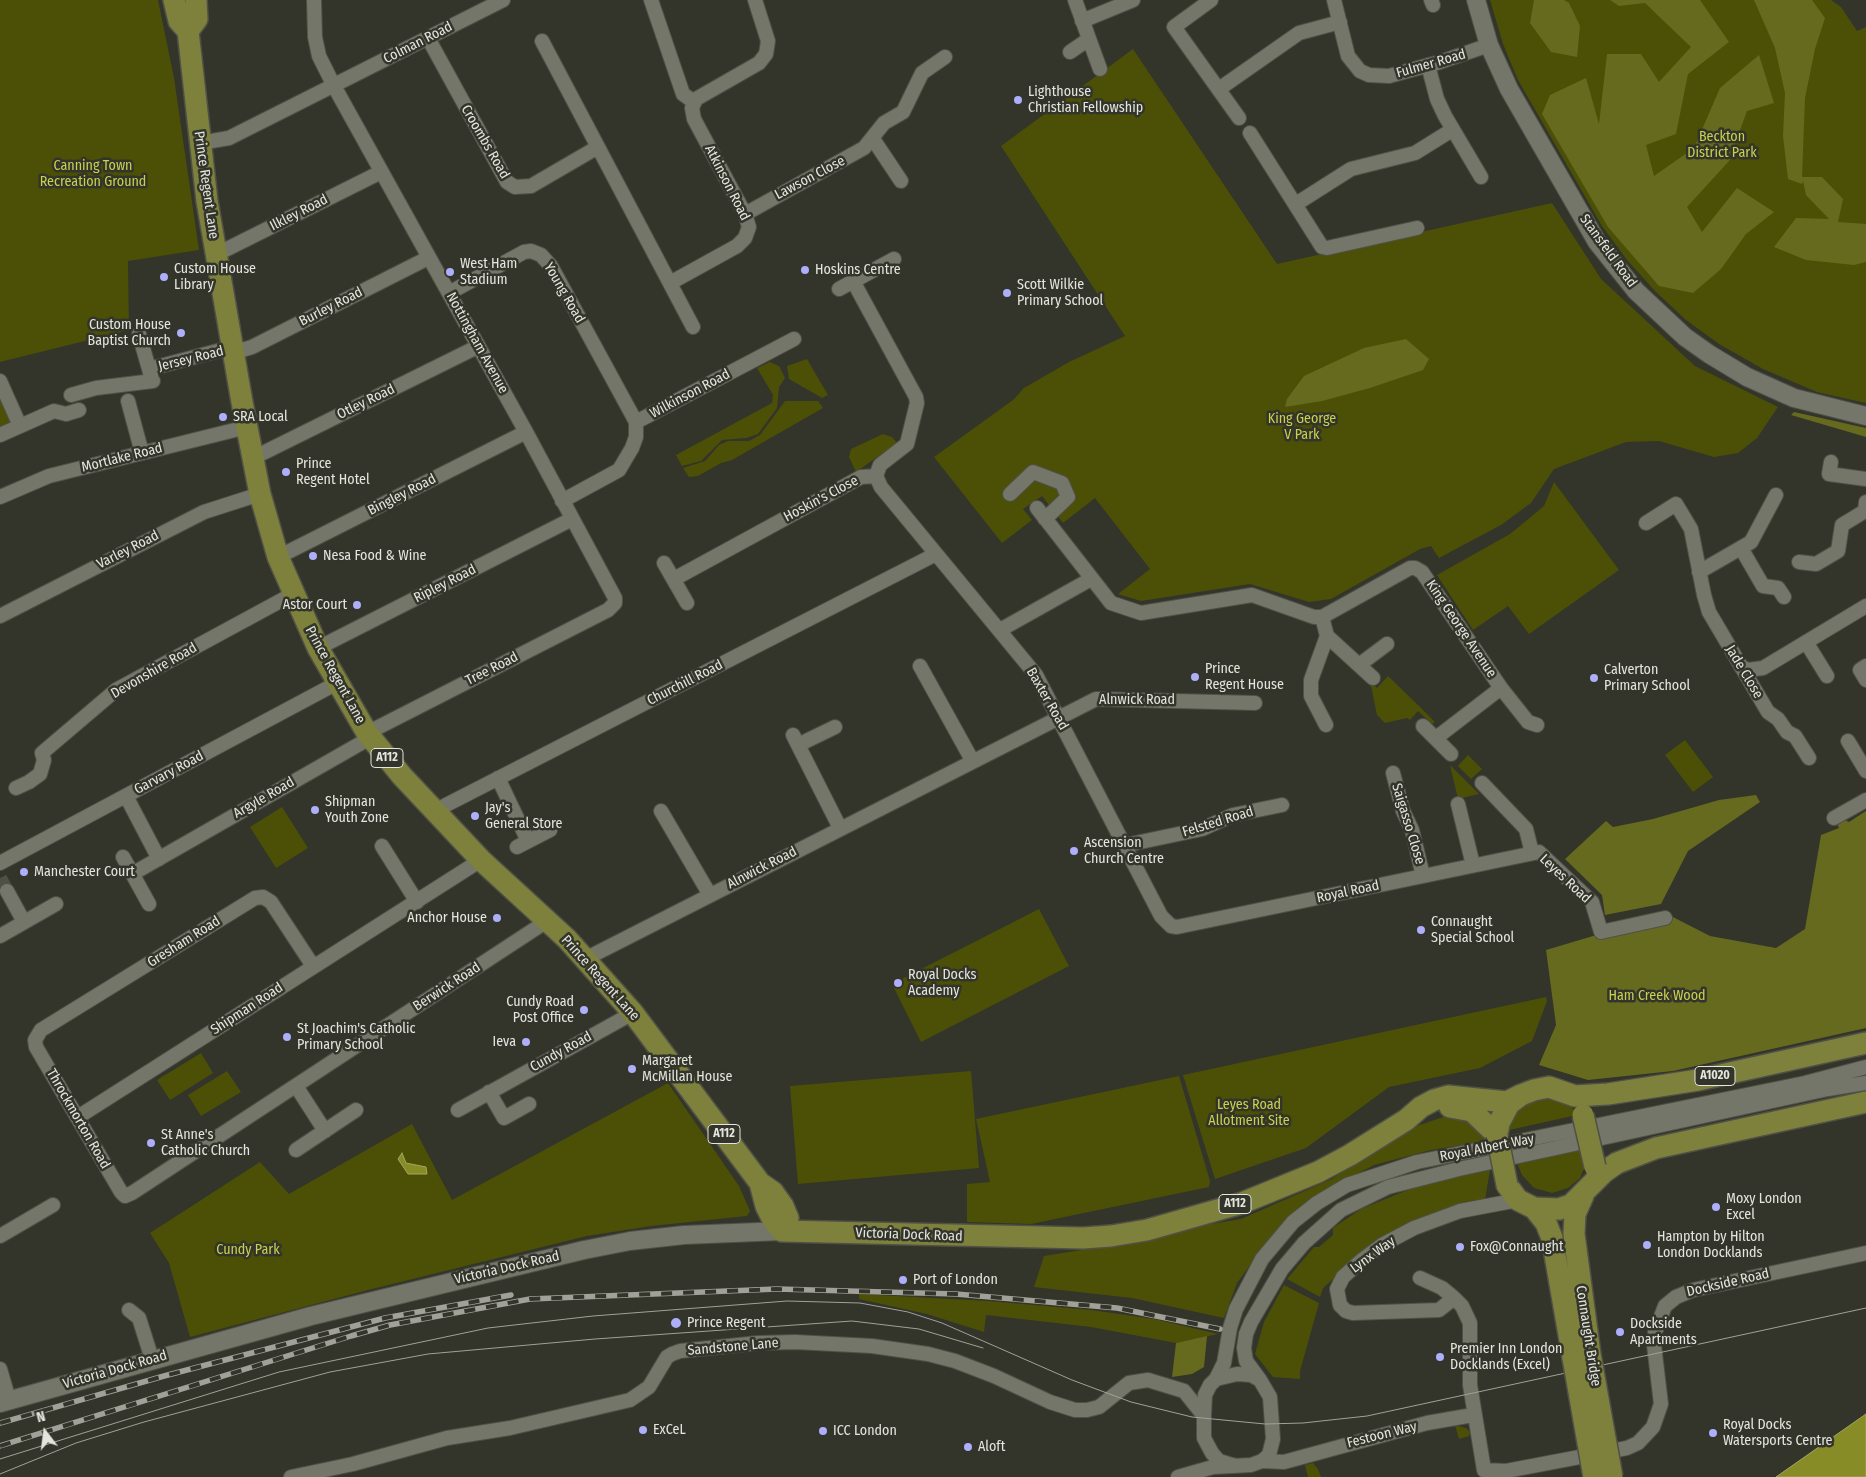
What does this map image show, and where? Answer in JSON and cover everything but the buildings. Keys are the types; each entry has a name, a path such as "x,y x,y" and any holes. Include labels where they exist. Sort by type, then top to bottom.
{"main road":[{"name":"Prince Regent Lane","path":"174,0 179,21 188,31 200,143 216,252 232,350 260,494 278,557 318,648 368,735 435,813 481,860 585,959 633,1013 760,1183 766,1206 782,1231"},
{"name":"Prince Regent Lane","path":"188,31 197,19 196,0"},
{"name":"A1020","path":"1521,1094 1549,1087 1575,1096 1589,1096 1689,1082 1866,1042"},
{"path":"1562,1092 1575,1102 1583,1115 1590,1182"},
{"path":"1521,1094 1505,1110 1499,1123 1497,1135 1520,1198 1559,1209 1572,1205 1590,1182 1617,1163 1656,1148 1866,1102"},
{"name":"A112","path":"1406,1120 1421,1107 1448,1096 1501,1102 1512,1101 1521,1094"},
{"name":"A112","path":"1406,1120 1440,1108 1456,1107 1472,1111 1497,1135"},
{"name":"Victoria Dock Road","path":"782,1231 946,1236 1111,1236 1147,1230 1242,1202 1318,1172 1406,1120"},
{"name":"Connaught Bridge","path":"1590,1182 1575,1214 1574,1234 1582,1356 1594,1477"},
{"name":"Connaught Bridge","path":"1520,1198 1546,1223 1552,1238 1612,1477"}],"street":[{"path":"314,0 315,37 319,56 334,86"},
{"name":"Colman Road","path":"200,143 229,138 502,0"},
{"name":"Atkinson Road","path":"651,0 683,94 694,102 692,113 694,119 745,214 749,227 742,242 670,283"},
{"path":"694,102 759,63 766,54 768,41 755,0"},
{"path":"1075,0 1100,69"},
{"path":"1082,21 1133,0"},
{"path":"1211,0 1174,27 1239,118"},
{"name":"Fulmer Road","path":"1334,0 1348,56 1360,71 1379,77 1428,66 1489,45"},
{"name":"Stansfeld Road","path":"1476,0 1489,45 1513,98 1598,242 1616,268 1660,316 1709,354 1747,377 1794,398 1866,416"},
{"path":"1219,89 1299,32 1340,22"},
{"name":"Croombs Road","path":"428,38 507,182 515,186 531,186 598,147"},
{"path":"1070,52 1089,39"},
{"path":"542,41 693,327"},
{"name":"Lawson Close","path":"745,214 851,156 873,139 884,123 903,112 922,73 945,57"},
{"path":"1428,66 1436,99 1452,130 1481,177"},
{"name":"Nottingham Avenue","path":"334,86 477,347 526,432 615,603"},
{"path":"1296,204 1351,169 1415,153 1452,130"},
{"path":"1250,133 1322,247 1327,248 1417,228"},
{"path":"873,139 901,181"},
{"name":"Ilkley Road","path":"216,252 225,250 381,172"},
{"name":"Young Road","path":"449,293 524,252 531,251 541,255 551,266 636,422"},
{"name":"Burley Road","path":"232,350 252,347 428,258"},
{"path":"839,289 894,259"},
{"name":"Hoskin's Close","path":"674,579 861,477 876,476 880,465 907,444 917,403 916,397 853,281"},
{"name":"Jersey Road","path":"139,334 152,379 225,349 232,350"},
{"name":"Wilkinson Road","path":"562,501 619,470 636,437 636,422 794,339"},
{"name":"Otley Road","path":"253,456 263,453 477,347"},
{"path":"70,394 152,379"},
{"path":"0,381 20,426"},
{"path":"128,401 142,453"},
{"path":"0,435 54,411 66,414 79,410"},
{"name":"Mortlake Road","path":"0,497 49,476 247,428"},
{"name":"Bingley Road","path":"278,557 526,432"},
{"path":"1831,462 1829,474 1866,479"},
{"path":"1010,494 1033,472 1062,483 1068,496 1041,513 1090,579 1111,603 1141,613 1252,595 1314,617 1322,617 1327,636 1373,678"},
{"name":"Baxter Road","path":"876,476 881,487 1036,675 1165,922"},
{"name":"Varley Road","path":"0,616 204,512 260,494"},
{"path":"1699,572 1751,542 1776,495"},
{"name":"Jade Close","path":"1646,523 1676,504 1691,528 1709,612 1768,712 1778,719 1787,732 1795,736 1809,758"},
{"path":"1800,562 1816,564 1838,551 1842,525 1866,508"},
{"name":"Ripley Road","path":"318,648 572,520"},
{"path":"1741,548 1764,586 1778,588 1784,597"},
{"name":"Churchill Road","path":"435,813 498,778 936,554"},
{"path":"664,563 687,604"},
{"name":"King George Avenue","path":"1322,617 1410,568 1415,568 1422,572 1501,688 1528,722 1537,724"},
{"path":"1000,630 1090,579"},
{"name":"Devonshire Road","path":"16,788 40,774 44,760 42,753 116,690 293,594"},
{"name":"Tree Road","path":"368,735 608,610 615,603"},
{"path":"1741,667 1755,670 1763,668 1866,606"},
{"path":"1326,726 1311,696 1311,680 1327,636"},
{"path":"1806,642 1827,676"},
{"path":"1359,665 1388,644"},
{"path":"920,666 972,760"},
{"path":"1866,666 1860,670 1866,680"},
{"name":"Garvary Road","path":"0,863 337,684"},
{"path":"1436,738 1501,688"},
{"name":"Alnwick Road","path":"585,959 1089,701 1103,698 1255,704"},
{"path":"1423,726 1452,754"},
{"path":"834,728 796,740 840,828"},
{"name":"Argyle Road","path":"132,874 368,735"},
{"path":"1848,741 1866,771"},
{"name":"Saigasso Close","path":"1393,773 1403,811 1412,830 1423,876"},
{"path":"498,778 523,844 550,830"},
{"path":"1482,783 1526,829 1532,853"},
{"path":"126,796 159,859"},
{"path":"1834,818 1866,800"},
{"path":"1458,804 1473,866"},
{"name":"Felsted Road","path":"1126,845 1202,829 1233,815 1282,805"},
{"name":"Alnwick Road","path":"661,811 710,895"},
{"path":"382,846 417,902"},
{"name":"Leyes Road","path":"1532,853 1539,852 1548,858 1592,902 1601,932 1666,918"},
{"name":"Royal Road","path":"1165,922 1177,927 1532,853"},
{"path":"122,857 148,904"},
{"name":"Shipman Road","path":"78,1117 481,860"},
{"path":"7,890 24,922"},
{"name":"Gresham Road","path":"35,1040 41,1030 255,898 263,897 271,902 313,966"},
{"path":"0,936 56,904"},
{"name":"Berwick Road","path":"125,1196 547,921"},
{"name":"Cundy Road","path":"458,1110 633,1013"},
{"name":"Throckmorton Road","path":"35,1040 36,1047 125,1196"},
{"name":"Royal Albert Way","path":"1213,1382 1224,1363 1230,1328 1236,1309 1262,1259 1293,1222 1316,1203 1347,1185 1418,1162 1796,1085 1866,1067"},
{"name":"Royal Albert Way","path":"1260,1380 1246,1361 1244,1348 1246,1334 1251,1322 1267,1293 1293,1256 1304,1243 1341,1210 1388,1188 1459,1168 1828,1089 1866,1083"},
{"path":"296,1086 325,1131"},
{"path":"489,1092 504,1118 529,1104"},
{"path":"296,1150 356,1110"},
{"name":"Lynx Way","path":"1454,1298 1439,1310 1353,1313 1346,1311 1340,1305 1337,1289 1343,1277 1362,1260 1414,1228 1460,1211 1520,1198"},
{"path":"0,1236 53,1206"},
{"name":"Victoria Dock Road","path":"5,1402 152,1359 320,1314 584,1250 630,1241 684,1235 782,1231"},
{"name":"Dockside Road","path":"1473,1415 1484,1470 1506,1471 1627,1448 1638,1443 1653,1427 1661,1404 1654,1345 1655,1332 1664,1306 1676,1296 1693,1290 1866,1252"},
{"path":"1420,1278 1442,1288 1454,1298 1462,1306 1470,1323 1470,1385 1473,1415"},
{"path":"129,1310 139,1318 152,1359"},
{"name":"Sandstone Lane","path":"291,1477 353,1464 455,1436 510,1428 630,1400 649,1387 667,1357 680,1351 710,1348 795,1342 900,1348 955,1361 994,1376 1050,1402 1076,1410 1099,1407 1129,1383 1138,1380 1155,1382 1184,1391"},
{"path":"0,1369 5,1402"},
{"path":"1178,1477 1213,1468 1251,1466 1269,1455 1273,1439 1270,1397 1260,1380 1251,1375 1237,1374 1184,1391 1204,1416"},
{"path":"1213,1382 1205,1395 1204,1438 1219,1461 1235,1466"},
{"name":"Festoon Way","path":"1262,1461 1292,1460 1427,1423 1473,1415"},
{"path":"1273,1439 1285,1457 1292,1460"}],"green space":[{"name":"Canning Town Recreation Ground","path":"0,0 158,0 174,78 199,250 128,261 129,330 0,362"},
{"name":"Beckton District Park","path":"1490,0 1831,0 1841,7 1857,31 1866,27 1866,403 1817,392 1763,369 1719,344 1686,320 1656,292 1627,260 1602,226 1518,80 1503,44"},
{"path":"1534,0 1564,0 1569,3 1580,26 1577,57 1551,52 1530,23"},
{"path":"1610,0 1700,0 1729,42 1688,74 1676,134 1646,145 1654,176 1694,148 1720,88 1759,55 1774,103 1747,111 1729,161 1687,207 1702,232 1737,188 1774,212 1746,234 1721,269 1693,293 1659,286 1608,227 1542,114 1550,95 1586,78 1599,124 1607,54 1641,54 1659,82 1691,47 1645,3 1619,6"},
{"path":"1754,0 1812,0 1825,18 1815,49 1805,98 1802,177 1822,177 1843,199 1838,222 1866,224 1866,262 1854,265 1806,260 1774,247 1796,218 1829,219 1806,195 1803,181 1802,184 1788,179 1783,136 1785,93 1775,48"},
{"name":"King George V Park","path":"1133,49 1277,264 1552,203 1601,279 1695,366 1778,407 1757,438 1738,453 1714,457 1659,441 1626,442 1554,469 1531,503 1501,525 1439,558 1431,546 1420,549 1331,599 1309,602 1250,584 1141,601 1118,594 1150,569 1095,498 1063,523 1042,496 1023,509 1032,520 1002,543 934,457 1013,400 1024,388 1069,362 1125,336 1001,146"},
{"path":"1406,339 1429,359 1423,370 1370,388 1322,401 1285,407 1287,399 1304,376 1364,348"},
{"path":"807,359 828,395 822,398 789,379 787,366"},
{"path":"770,362 779,366 785,378 779,387 777,408 758,434 746,438 722,440 701,461 682,466 676,455 772,403 773,395 757,368"},
{"path":"0,396 12,423 0,428"},
{"path":"785,401 818,401 823,408 732,460 721,463 698,476 689,477 683,468 705,461 719,445 728,441 749,441 760,435"},
{"path":"1794,412 1866,428 1866,437 1791,415"},
{"path":"883,434 892,437 897,443 856,472 849,457 851,449"},
{"path":"1554,482 1619,570 1529,634 1508,606 1473,630 1437,575 1510,534 1544,506"},
{"path":"1388,676 1435,722 1432,724 1418,711 1410,720 1407,718 1385,723 1377,715 1371,686 1373,684 1377,688"},
{"path":"1685,740 1713,777 1693,792 1665,755"},
{"path":"1468,755 1482,769 1471,779 1458,766"},
{"path":"1450,765 1479,794 1458,799"},
{"path":"1756,795 1760,802 1688,851 1661,904 1605,915 1602,895 1565,859 1606,821 1613,827 1653,819 1719,800"},
{"path":"282,807 308,848 276,868 250,827"},
{"name":"Ham Creek Wood","path":"1866,811 1866,1028 1673,1071 1588,1080 1539,1065 1556,1025 1546,950 1667,914 1710,936 1776,948 1805,929 1821,835 1839,828 1837,824 1843,819 1849,822"},
{"path":"1039,909 1069,966 921,1042 892,984"},
{"name":"Leyes Road Allotment Site","path":"1546,997 1547,1001 1532,1041 1480,1068 1389,1087 1306,1148 1215,1179 1183,1075"},
{"path":"201,1053 213,1073 170,1100 157,1080"},
{"path":"227,1071 241,1092 201,1116 188,1095"},
{"path":"971,1071 979,1168 798,1184 790,1086"},
{"name":"Leyes Road Allotment Site","path":"1179,1076 1210,1181 1209,1187 1031,1224 967,1222 967,1184 990,1182 976,1119"},
{"name":"Cundy Park","path":"668,1083 739,1186 750,1211 747,1216 651,1226 587,1236 368,1290 190,1337 169,1263 150,1233 260,1162 289,1194 412,1124 452,1200"},
{"path":"1528,1096 1565,1097 1577,1115 1509,1130 1513,1108"},
{"path":"1449,1115 1475,1121 1487,1141 1431,1150 1374,1165 1314,1197 1287,1218 1267,1242 1237,1283 1224,1318 1132,1298 1034,1287 1044,1256 1137,1241 1193,1227 1241,1219 1332,1179 1405,1130"},
{"path":"1584,1149 1585,1166 1580,1178 1568,1188 1552,1193 1534,1188 1522,1175 1517,1163"},
{"path":"1490,1170 1485,1200 1362,1254 1323,1288 1320,1297 1287,1279 1314,1247 1319,1247 1333,1235 1333,1228 1361,1209 1420,1185"},
{"path":"1284,1285 1319,1303 1300,1371 1300,1379 1273,1377 1255,1354 1264,1322"},
{"path":"859,1294 988,1301 1091,1310 1154,1319 1218,1334 1176,1343 1091,1327 986,1315 984,1332 927,1314 859,1299"},
{"path":"1207,1336 1204,1367 1192,1374 1172,1377 1176,1343"},
{"path":"1455,1425 1466,1428 1470,1432 1469,1436 1459,1439"},
{"path":"1313,1463 1321,1477 1308,1477 1305,1465"}],"shaded area":[{"path":"402,1153 406,1163 426,1167 427,1174 408,1174 398,1159"},
{"path":"1866,1414 1866,1477 1776,1477"}],"tunnel":[{"path":"0,878 7,891"}],"tram line":[{"path":"0,1459 279,1372 488,1328 593,1316 787,1301 860,1303 908,1312 942,1323 1072,1380 1131,1402 1192,1417 1265,1424 1303,1423 1367,1416 1866,1308"},
{"path":"0,1474 76,1443 144,1422 330,1372 428,1354 595,1339 852,1321 919,1329 983,1348"}],"railway":[{"path":"0,1446 390,1325 530,1299 777,1289 956,1294 1117,1308 1220,1329"},
{"path":"0,1423 164,1376 385,1318 511,1295"}],"place":[{"name":"Lighthouse Christian Fellowship","path":"1018,100"},
{"name":"Hoskins Centre","path":"805,270"},
{"name":"West Ham Stadium","path":"450,272"},
{"name":"Custom House Library","path":"164,277"},
{"name":"Scott Wilkie Primary School","path":"1007,293"},
{"name":"Custom House Baptist Church","path":"181,333"},
{"name":"SRA Local","path":"223,417"},
{"name":"Prince Regent Hotel","path":"286,472"},
{"name":"Nesa Food & Wine","path":"313,556"},
{"name":"Astor Court","path":"357,605"},
{"name":"Prince Regent House","path":"1195,677"},
{"name":"Calverton Primary School","path":"1594,678"},
{"name":"Shipman Youth Zone","path":"315,810"},
{"name":"Jay's General Store","path":"475,816"},
{"name":"Ascension Church Centre","path":"1074,851"},
{"name":"Manchester Court","path":"24,872"},
{"name":"Anchor House","path":"497,918"},
{"name":"Connaught Special School","path":"1421,930"},
{"name":"Royal Docks Academy","path":"898,983"},
{"name":"Cundy Road Post Office","path":"584,1010"},
{"name":"St Joachim's Catholic Primary School","path":"287,1037"},
{"name":"Ieva","path":"526,1042"},
{"name":"Margaret McMillan House","path":"632,1069"},
{"name":"St Anne's Catholic Church","path":"151,1143"},
{"name":"Moxy London Excel","path":"1716,1207"},
{"name":"Hampton by Hilton London Docklands","path":"1647,1245"},
{"name":"Fox@Connaught","path":"1460,1247"},
{"name":"Port of London","path":"903,1280"},
{"name":"Prince Regent","path":"676,1323"},
{"name":"Dockside Apartments","path":"1620,1332"},
{"name":"Premier Inn London Docklands (Excel)","path":"1440,1357"},
{"name":"ExCeL","path":"643,1430"},
{"name":"ICC London","path":"823,1431"},
{"name":"Royal Docks Watersports Centre","path":"1713,1433"},
{"name":"Aloft","path":"968,1447"}]}
